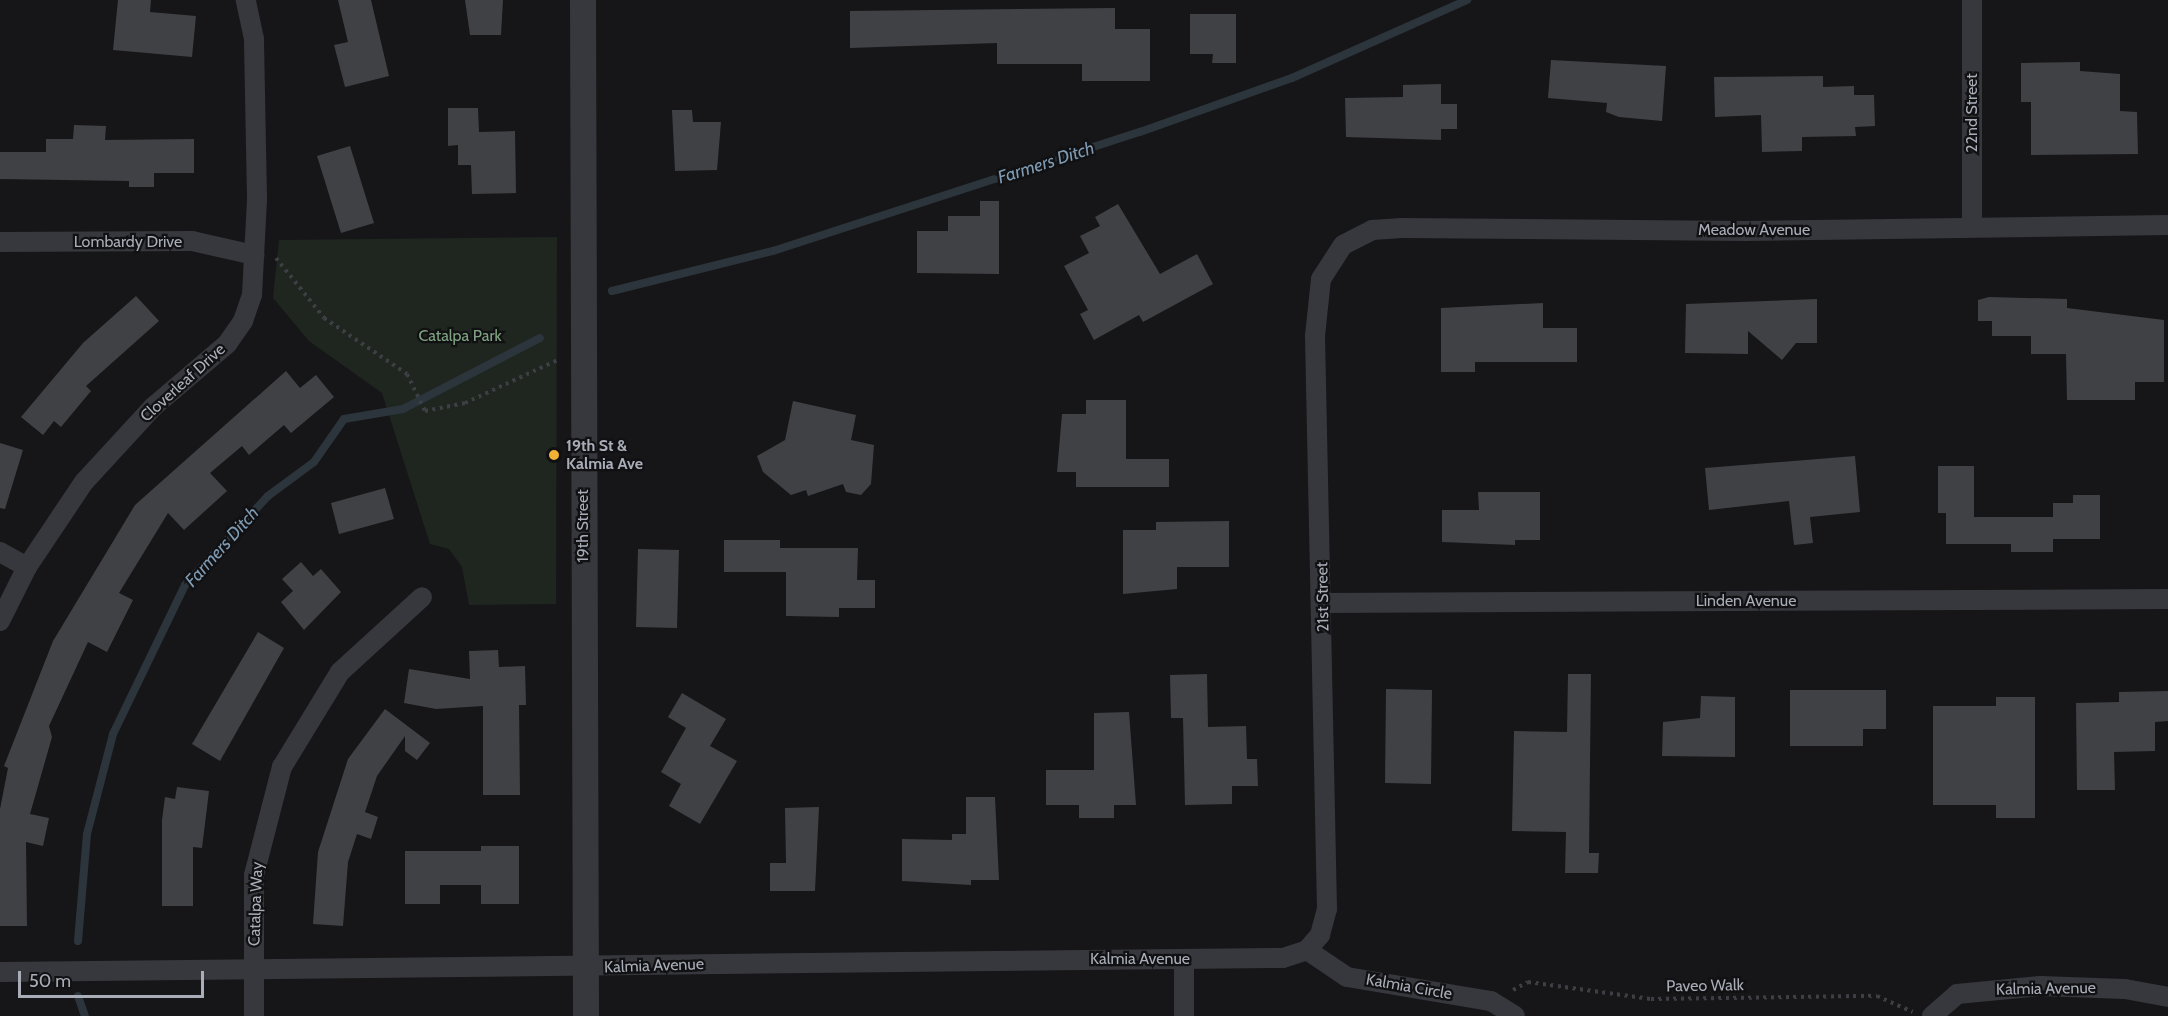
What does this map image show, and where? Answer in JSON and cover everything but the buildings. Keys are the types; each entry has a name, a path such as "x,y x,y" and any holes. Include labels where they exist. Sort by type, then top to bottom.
{"street":[{"name":"Cloverleaf Drive","path":"0,621 27,567 92,474 153,407 226,344 252,294 254,39 246,0"},
{"name":"19th Street","path":"583,0 585,1016"},
{"name":"22nd Street","path":"1972,0 1972,227"},
{"name":"Meadow Avenue","path":"1343,245 1372,230 1402,228 2168,225"},
{"name":"Lombardy Drive","path":"0,242 192,242 254,255"},
{"name":"21st Street","path":"1306,950 1320,935 1327,909 1323,603 1315,336 1321,279 1343,245"},
{"path":"0,552 27,567"},
{"name":"Catalpa Way","path":"254,1016 254,875 282,767 340,672 422,597"},
{"name":"Linden Avenue","path":"1323,603 2168,599"},
{"name":"Kalmia Avenue","path":"0,972 586,968 933,958 1283,958 1306,950"},
{"name":"Kalmia Circle","path":"1306,950 1347,977 1491,1001 1515,1016"},
{"path":"1184,959 1184,1016"},
{"name":"Kalmia Avenue","path":"1932,1016 1957,994 2040,986 2125,989 2168,997"}],"path":[{"path":"254,255 275,258 324,318 407,374 425,411 465,403 547,363 582,353"},
{"name":"Paveo Walk","path":"1491,1001 1528,982 1651,999 1877,996 1922,1016"}],"green space":[{"name":"Catalpa Park","path":"557,237 556,604 469,605 462,567 449,549 430,544 382,393 309,341 273,298 279,240"}],"waterway":[{"name":"Farmers Ditch","path":"612,291 773,251 1140,132 1292,78 1467,0"},
{"name":"Farmers Ditch","path":"78,941 87,834 113,734 185,585 268,496 314,462 344,419 403,409 540,338"},
{"name":"Farmers Ditch","path":"78,996 85,1016"}],"place":[{"name":"19th St & Kalmia Ave","path":"554,455"}]}
